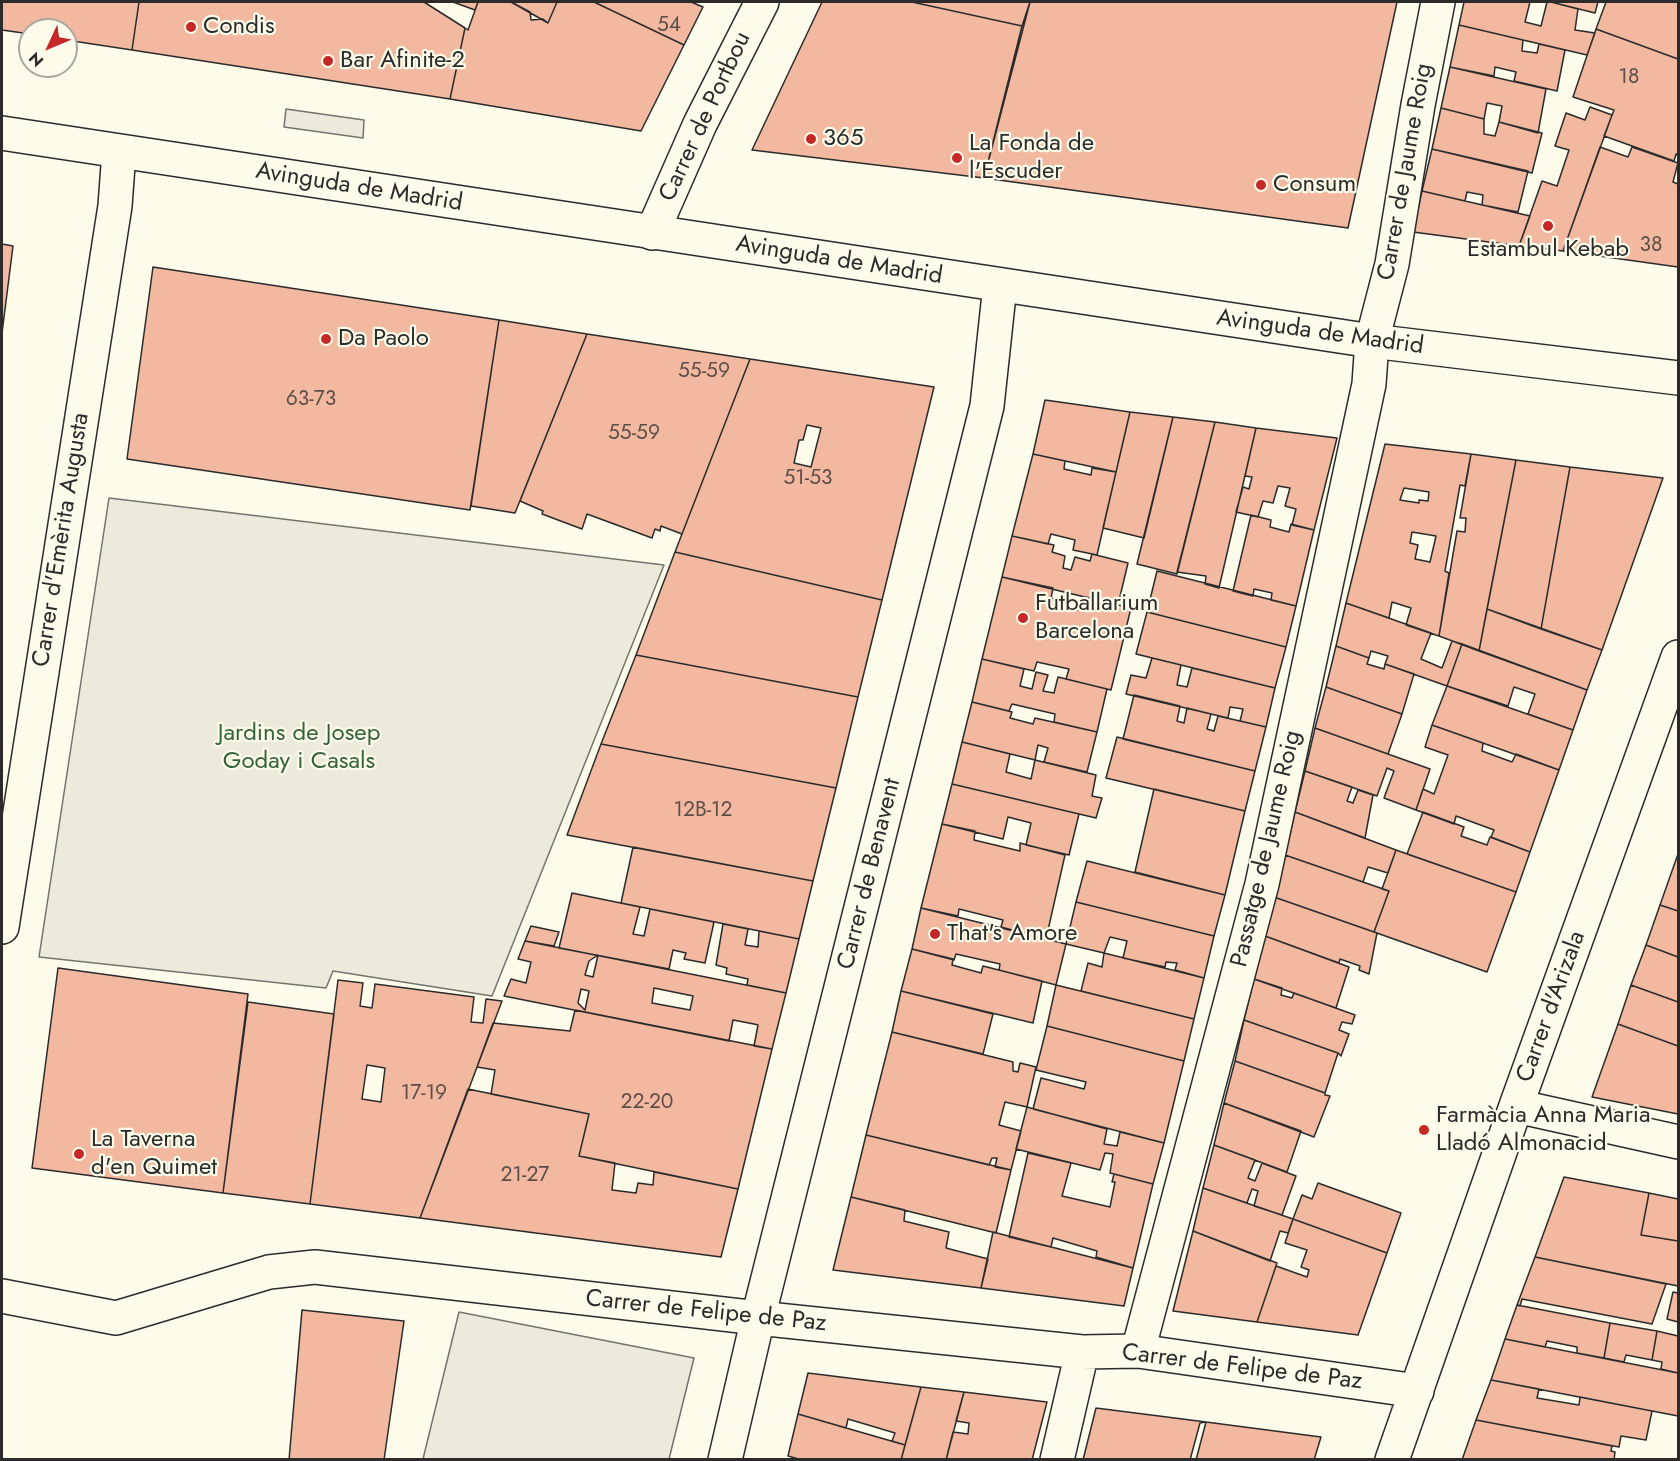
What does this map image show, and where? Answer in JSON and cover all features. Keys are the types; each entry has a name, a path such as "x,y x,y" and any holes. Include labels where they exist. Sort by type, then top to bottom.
{"street":[{"name":"Carrer de Portbou","path":"652,233 697,132 762,2"},
{"name":"Carrer de Jaume Roig","path":"1372,342 1392,264 1418,105 1438,2"},
{"name":"Avinguda de Madrid","path":"2,133 1372,342 1678,378"},
{"name":"Carrer d'Emèrita Augusta","path":"2,927 115,207 119,152"},
{"name":"Carrer de Benavent","path":"725,1460 758,1318 987,406 1000,285"},
{"name":"Passatge de Jaume Roig","path":"1138,1351 1262,884 1369,384 1372,342"},
{"name":"Carrer d'Arizala","path":"1392,1460 1516,1106 1678,657"},
{"path":"1516,1106 1678,1142"},
{"name":"Carrer de Felipe de Paz","path":"2,1296 116,1318 269,1272 315,1267 758,1318 1083,1352 1138,1351 1416,1391"},
{"path":"1057,1460 1083,1352"}],"green space":[{"name":"Jardins de Josep Goday i Casals","path":"109,498 664,565 492,996 333,971 326,988 39,957"}],"shaded area":[{"path":"286,109 364,120 363,138 284,127"},
{"path":"459,1312 694,1358 669,1459 423,1459"}],"building":[{"path":"2,2 139,2 132,50 78,42 78,18 18,18 18,32 2,30"},
{"path":"139,2 424,2 465,28 450,99 132,50"},
{"path":"453,2 478,2 475,10"},
{"path":"478,2 511,2 530,12 531,20 543,19 548,23 557,2 594,2 684,45 641,131 450,99 465,28 468,30"},
{"path":"511,2 557,2 548,23"},
{"path":"594,2 691,2 703,7 684,45"},
{"path":"822,2 912,2 1022,26 984,178 752,150"},
{"path":"912,2 1030,2 1022,26"},
{"path":"1030,2 1397,2 1348,228 984,178"},
{"path":"1464,2 1530,2 1525,22 1541,26 1547,2 1551,2 1578,9 1575,30 1595,33 1587,55 1459,25"},
{"path":"1551,2 1598,2 1595,13"},
{"path":"1606,2 1678,2 1678,59 1596,29"},
{"path":"1459,25 1523,40 1522,51 1537,53 1539,44 1565,50 1557,91 1514,81 1516,72 1495,67 1494,76 1450,67"},
{"path":"1596,29 1678,59 1678,155 1676,154 1674,161 1604,136 1614,110 1573,97"},
{"path":"1450,67 1546,89 1538,133 1499,122 1502,106 1487,103 1484,119 1441,108"},
{"path":"1590,107 1612,115 1563,251 1519,246 1542,181 1557,186 1569,150 1555,146 1566,113 1585,120"},
{"path":"1441,108 1484,119 1484,134 1495,136 1499,122 1542,133 1532,173 1432,149"},
{"path":"1600,147 1628,157 1632,147 1678,163 1673,182 1678,184 1678,267 1563,251"},
{"path":"1432,149 1528,171 1518,212 1482,205 1483,195 1467,192 1465,201 1422,191"},
{"path":"1422,191 1530,216 1519,246 1413,232"},
{"path":"2,244 13,246 2,333"},
{"path":"153,267 499,320 470,510 127,459"},
{"path":"499,320 587,334 515,513 471,506"},
{"path":"587,334 750,359 682,534 661,526 660,531 655,529 652,538 587,514 582,529 542,514 543,511 520,501"},
{"path":"750,359 934,387 882,600 675,552","holes":["807,425 821,428 811,467 794,463 799,440 803,440"]},
{"path":"1045,400 1130,412 1116,472 1033,454"},
{"path":"1130,412 1173,417 1144,538 1103,528"},
{"path":"1173,417 1215,422 1177,574 1137,564"},
{"path":"1215,422 1256,428 1219,588 1205,584 1206,576 1177,572"},
{"path":"1256,428 1337,438 1314,530 1292,525 1296,509 1285,506 1290,488 1278,486 1273,503 1263,501 1258,517 1236,512 1243,487 1249,489 1252,477 1245,476"},
{"path":"1385,444 1471,454 1465,486 1460,485 1445,571 1449,573 1439,636 1406,625 1411,608 1392,602 1389,618 1346,603","holes":["1404,488 1429,492 1428,501 1419,500 1419,503 1400,500","1412,532 1436,536 1430,562 1415,559 1418,545 1410,543"]},
{"path":"1033,454 1065,461 1064,469 1091,475 1092,468 1116,472 1097,555 1073,550 1075,540 1051,534 1048,544 1012,536"},
{"path":"1471,454 1516,460 1479,651 1439,636 1457,531 1465,532 1466,518 1460,518"},
{"path":"1516,460 1570,467 1541,629 1487,609"},
{"path":"1570,467 1663,478 1602,650 1541,629"},
{"path":"1251,515 1271,520 1270,527 1289,532 1291,524 1314,530 1296,606 1271,600 1272,593 1254,589 1253,596 1233,591"},
{"path":"1012,536 1054,545 1052,552 1065,556 1063,568 1071,570 1075,557 1090,561 1092,554 1128,563 1118,605 1002,577"},
{"path":"675,552 882,600 858,697 636,655"},
{"path":"1157,571 1296,606 1286,647 1147,612"},
{"path":"1002,577 1053,588 1051,598 1067,602 1067,607 1083,611 1086,597 1131,608 1111,690 1066,679 1069,669 1037,662 1034,671 982,659"},
{"path":"1346,603 1431,633 1421,659 1442,668 1452,641 1462,644 1447,686 1385,664 1388,656 1371,651 1369,658 1336,646"},
{"path":"1487,609 1602,650 1587,690 1479,651"},
{"path":"1147,612 1286,647 1275,688 1136,654"},
{"path":"1462,644 1587,690 1573,730 1528,714 1535,694 1514,687 1508,706 1447,686"},
{"path":"1336,646 1369,658 1367,664 1384,669 1385,664 1414,674 1402,714 1326,687"},
{"path":"636,655 858,697 836,788 601,744"},
{"path":"1152,658 1181,665 1177,685 1187,687 1192,668 1275,688 1266,727 1240,721 1243,709 1230,707 1228,718 1126,694 1131,675 1146,678"},
{"path":"982,659 1024,669 1020,686 1032,689 1036,672 1048,675 1043,691 1054,693 1058,677 1107,689 1097,732 1054,722 1055,714 1012,704 1009,711 972,702"},
{"path":"1447,686 1573,730 1559,770 1432,725"},
{"path":"1326,687 1402,714 1388,754 1315,728"},
{"path":"1134,695 1180,706 1177,721 1184,723 1187,708 1211,714 1207,729 1214,731 1218,716 1266,727 1255,771 1123,739"},
{"path":"972,702 1012,712 1010,718 1033,724 1035,718 1097,732 1087,772 1044,762 1048,748 1038,745 1035,760 962,742"},
{"path":"1432,725 1483,743 1482,751 1512,762 1516,754 1559,770 1530,852 1491,837 1494,830 1456,816 1454,824 1416,810 1423,789 1434,794 1448,755 1425,747"},
{"path":"1315,728 1430,769 1416,810 1384,798 1394,771 1387,768 1377,796 1305,771"},
{"path":"1117,737 1255,771 1245,811 1106,778"},
{"path":"962,742 1010,754 1006,772 1031,779 1035,760 1096,775 1092,796 1102,798 1096,818 952,784"},
{"path":"601,744 836,788 813,881 567,835"},
{"path":"1305,771 1352,787 1347,801 1353,803 1358,790 1373,795 1365,838 1295,812"},
{"path":"952,784 1079,814 1069,855 1026,845 1031,823 1008,817 1003,839 942,824"},
{"path":"1154,789 1245,811 1225,895 1135,872"},
{"path":"1295,812 1396,850 1388,873 1368,867 1363,882 1285,855"},
{"path":"1423,812 1464,827 1461,836 1487,845 1490,837 1530,852 1516,892 1407,854"},
{"path":"942,824 975,831 974,840 1020,851 1020,843 1065,855 1046,939 1001,927 1003,920 959,909 958,916 921,908"},
{"path":"633,847 813,881 799,939 621,903"},
{"path":"1396,850 1516,892 1487,972 1374,932 1389,891 1382,889"},
{"path":"1678,854 1678,911 1660,905"},
{"path":"1285,855 1389,891 1374,932 1274,897"},
{"path":"1087,861 1225,895 1214,936 1076,902"},
{"path":"572,893 640,907 633,934 644,936 650,909 714,922 705,963 684,959 686,953 673,950 669,969 559,948"},
{"path":"1274,897 1377,933 1369,974 1359,970 1360,966 1340,959 1339,963 1265,936"},
{"path":"1076,902 1214,936 1204,978 1175,970 1177,963 1166,962 1165,967 1123,958 1127,941 1110,937 1104,953 1066,944"},
{"path":"1660,905 1678,911 1678,957 1646,945"},
{"path":"921,908 1066,944 1056,985 999,970 1000,964 956,954 954,960 912,949"},
{"path":"723,924 748,929 745,945 758,947 759,931 799,939 786,993 747,985 748,979 726,974 727,968 716,965"},
{"path":"531,926 559,932 554,946 525,941"},
{"path":"1265,936 1349,967 1336,1008 1254,979"},
{"path":"525,941 597,955 589,961 585,975 593,977 598,956 786,993 772,1049 754,1046 758,1025 754,1024 733,1020 729,1041 504,996 511,979 526,983 531,962 518,959","holes":["654,988 693,996 690,1010 652,1003","581,989 589,991 585,1010 578,1003"]},
{"path":"1646,945 1678,957 1678,1002 1631,985"},
{"path":"912,949 953,959 952,965 981,973 983,966 1042,981 1033,1023 901,991"},
{"path":"1104,953 1204,978 1194,1019 1081,991 1088,963 1102,967"},
{"path":"58,968 248,994 223,1193 32,1168"},
{"path":"1254,979 1282,988 1281,995 1292,998 1294,993 1355,1015 1352,1024 1342,1022 1339,1030 1349,1034 1341,1056 1244,1020"},
{"path":"338,980 363,983 360,1006 372,1008 375,984 474,997 471,1022 483,1023 486,999 502,1001 420,1218 310,1204","holes":["367,1065 385,1068 381,1102 362,1099"]},
{"path":"1056,985 1194,1019 1184,1061 1047,1026"},
{"path":"1631,985 1678,1002 1678,1046 1618,1024"},
{"path":"901,991 993,1014 983,1054 892,1032"},
{"path":"248,1002 334,1014 310,1204 223,1193"},
{"path":"575,1010 772,1049 738,1189 579,1156 589,1114 491,1094 495,1070 477,1067 493,1023 570,1031"},
{"path":"1244,1020 1338,1053 1325,1093 1235,1061"},
{"path":"1618,1024 1678,1046 1678,1114 1592,1097"},
{"path":"1047,1026 1184,1061 1164,1143 1033,1109 1041,1078 1084,1089 1086,1082 1036,1070"},
{"path":"892,1032 1013,1062 1013,1071 1018,1072 1020,1063 1036,1067 1027,1107 1005,1102 999,1125 1021,1131 1011,1170 995,1167 997,1158 992,1158 989,1165 866,1135"},
{"path":"1235,1061 1330,1096 1314,1137 1224,1103"},
{"path":"468,1089 589,1114 579,1156 615,1163 612,1190 636,1193 638,1183 653,1185 654,1172 738,1189 721,1257 420,1218"},
{"path":"1224,1103 1301,1131 1287,1172 1214,1145"},
{"path":"1027,1107 1107,1129 1104,1144 1117,1146 1120,1132 1164,1143 1153,1184 1110,1173 1113,1154 1105,1153 1100,1170 1016,1149"},
{"path":"866,1135 1011,1170 996,1233 851,1197"},
{"path":"1214,1145 1255,1160 1248,1178 1255,1181 1262,1163 1296,1176 1282,1215 1254,1206 1258,1191 1252,1189 1247,1203 1203,1188"},
{"path":"1028,1153 1071,1163 1062,1196 1110,1207 1115,1182 1112,1182 1114,1174 1153,1184 1133,1268 1096,1257 1097,1251 1053,1238 1051,1247 1009,1237"},
{"path":"1564,1177 1649,1193 1641,1235 1678,1241 1678,1286 1535,1257"},
{"path":"1318,1183 1401,1213 1387,1253 1293,1219 1302,1195 1312,1199"},
{"path":"1203,1188 1293,1219 1288,1233 1280,1231 1270,1261 1193,1231"},
{"path":"1649,1193 1678,1199 1678,1241 1641,1235"},
{"path":"851,1197 905,1210 904,1221 949,1232 946,1248 988,1259 981,1288 833,1270"},
{"path":"1293,1219 1387,1253 1358,1335 1257,1322 1276,1266 1307,1277 1309,1270 1301,1267 1307,1250 1285,1243"},
{"path":"1193,1231 1277,1263 1257,1322 1173,1311"},
{"path":"993,1232 1133,1268 1124,1306 981,1288"},
{"path":"1535,1257 1666,1284 1652,1324 1522,1299 1520,1306 1517,1305"},
{"path":"1673,1292 1678,1293 1678,1322 1667,1319"},
{"path":"1517,1305 1610,1323 1604,1358 1577,1353 1577,1347 1547,1341 1545,1347 1505,1339"},
{"path":"302,1310 404,1321 384,1460 289,1460"},
{"path":"1610,1323 1657,1331 1652,1360 1626,1355 1624,1362 1604,1358"},
{"path":"1657,1331 1678,1336 1678,1373 1661,1369 1662,1362 1652,1360"},
{"path":"1505,1339 1678,1373 1678,1416 1491,1380"},
{"path":"808,1373 921,1387 905,1445 892,1441 895,1433 848,1419 846,1428 798,1414"},
{"path":"1491,1380 1539,1389 1537,1398 1579,1405 1580,1397 1652,1411 1646,1440 1621,1436 1619,1447 1476,1420"},
{"path":"921,1387 964,1392 946,1460 901,1460"},
{"path":"964,1392 1047,1402 1032,1460 946,1460 953,1432 968,1434 969,1423 956,1421"},
{"path":"1096,1408 1206,1422 1200,1423 1190,1460 1083,1460"},
{"path":"798,1414 905,1445 901,1460 802,1460 788,1456"},
{"path":"1476,1420 1612,1446 1611,1451 1615,1452 1614,1460 1462,1460"},
{"path":"1206,1422 1321,1437 1314,1460 1196,1460"}],"place":[{"name":"Condis","path":"191,27"},
{"name":"Bar Afinite-2","path":"328,61"},
{"name":"365","path":"811,139"},
{"name":"La Fonda de l'Escuder","path":"957,158"},
{"name":"Consum","path":"1261,185"},
{"name":"Estambul Kebab","path":"1548,226"},
{"name":"Da Paolo","path":"326,339"},
{"name":"Futballarium Barcelona","path":"1023,618"},
{"name":"That's Amore","path":"935,934"},
{"name":"Farmàcia Anna Maria Lladó Almonacid","path":"1424,1130"},
{"name":"La Taverna d'en Quimet","path":"79,1154"}]}
